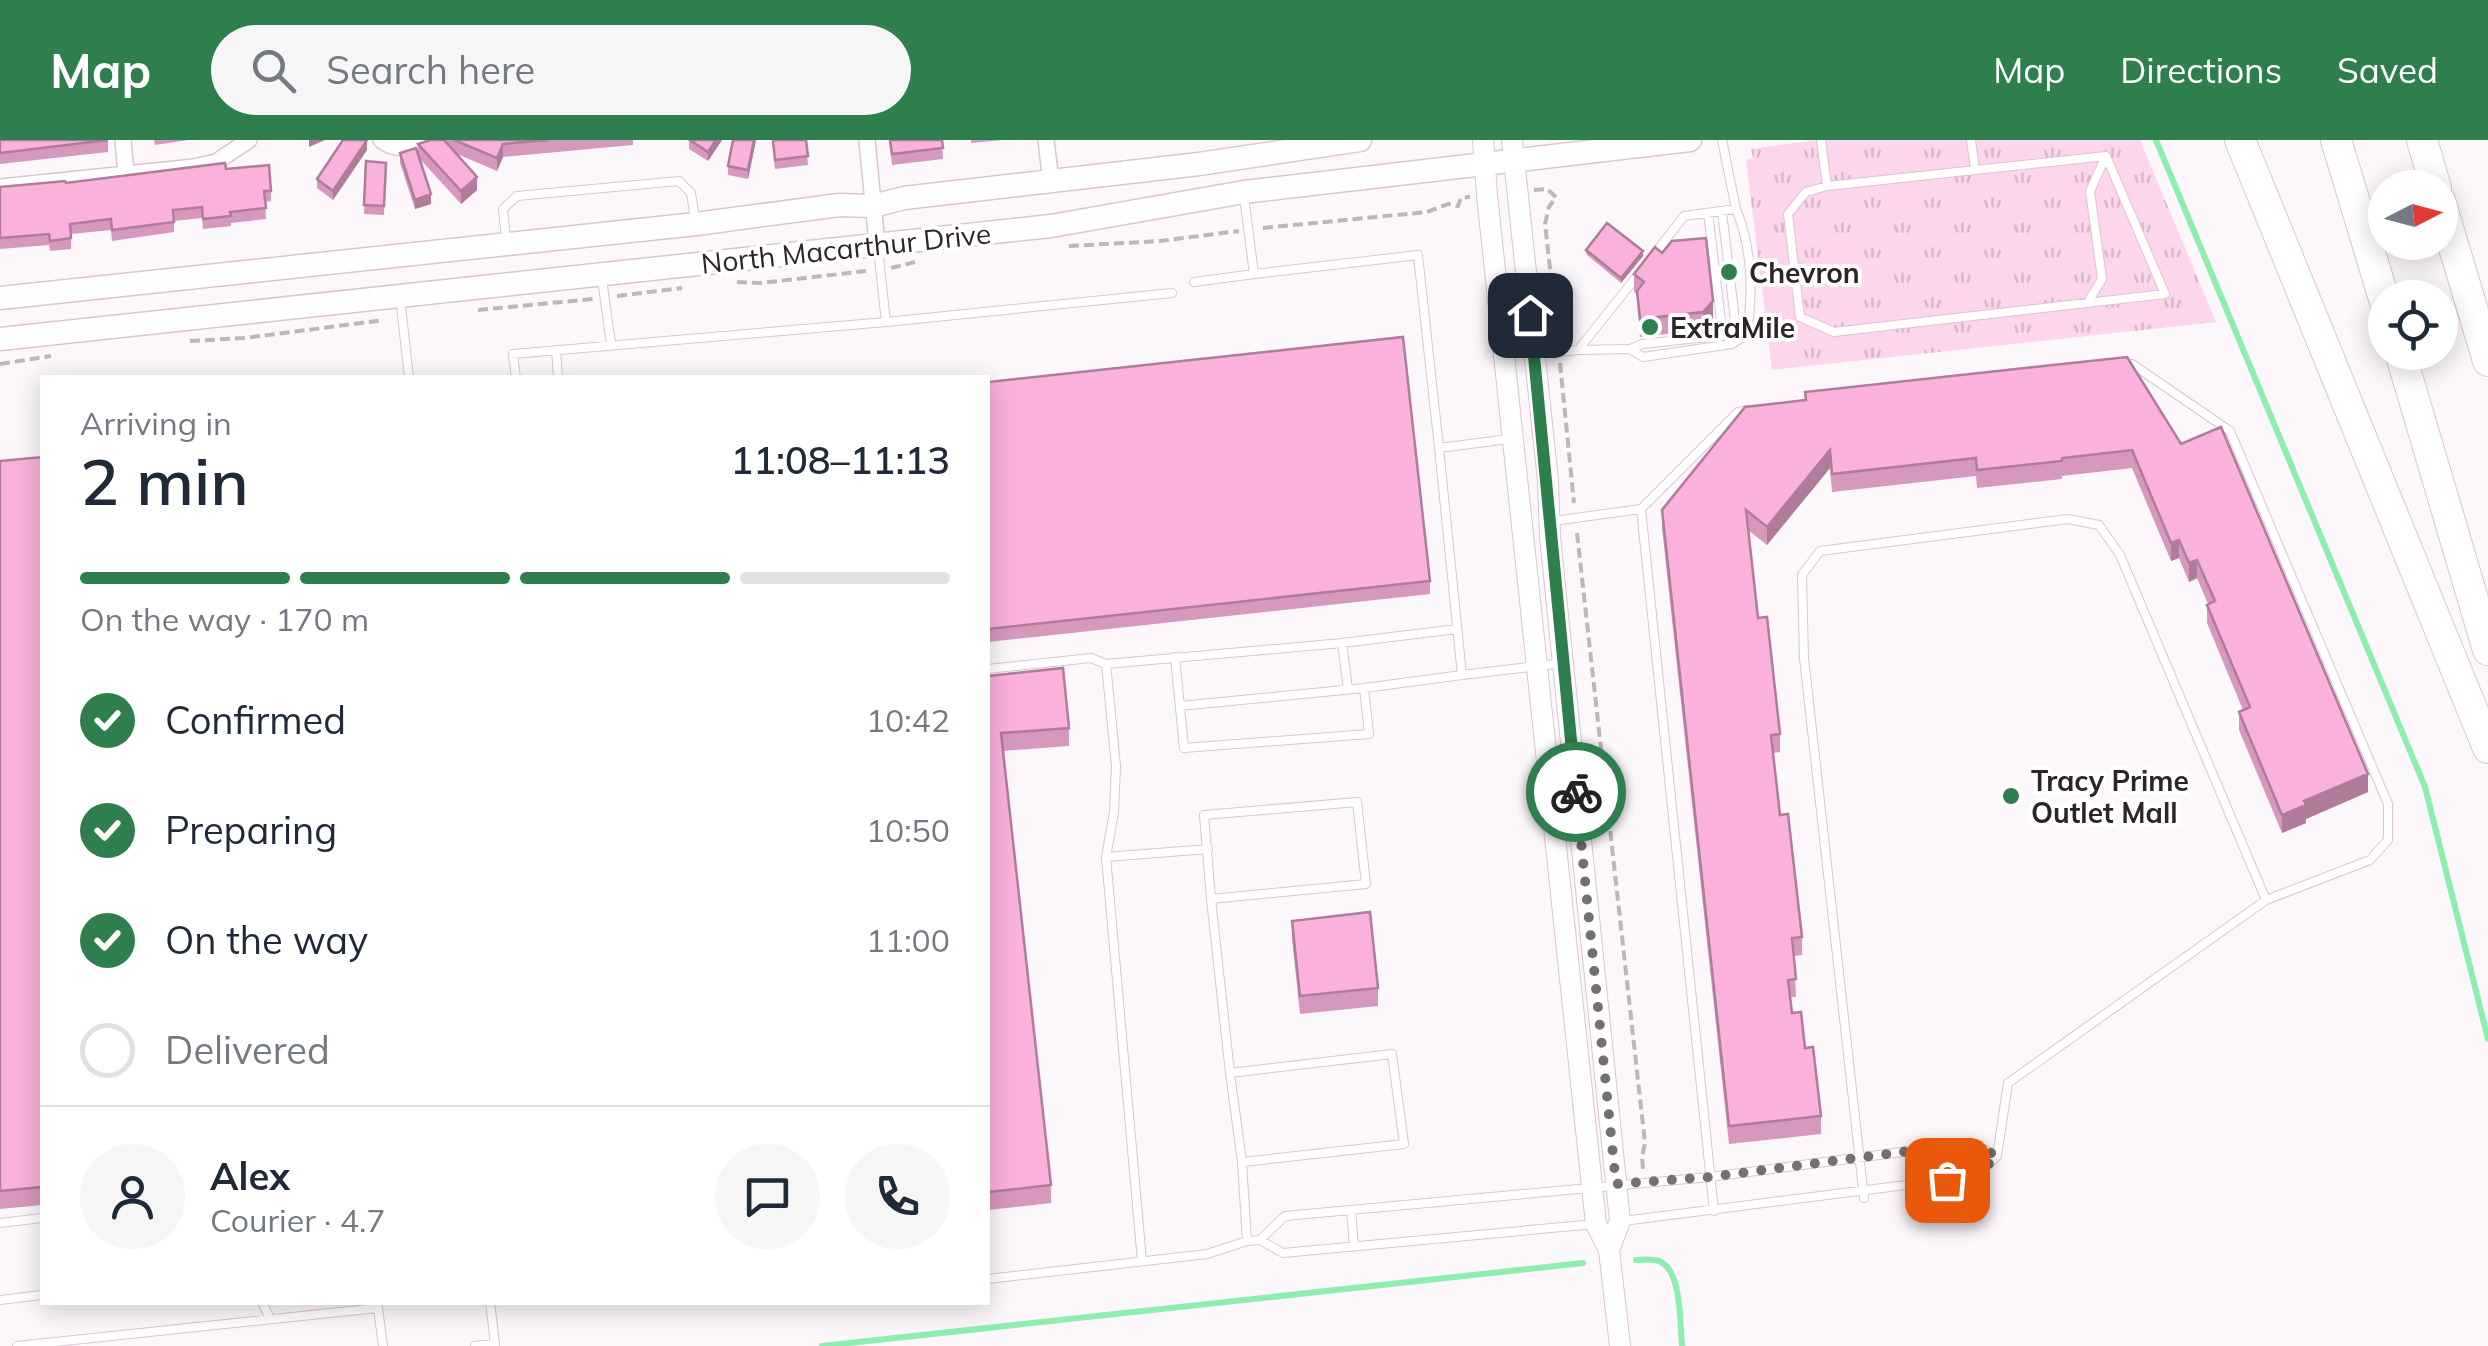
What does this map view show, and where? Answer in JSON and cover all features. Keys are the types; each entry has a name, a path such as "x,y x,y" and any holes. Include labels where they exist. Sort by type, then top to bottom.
{"highway":[{"path":"2240,140 2488,748"},
{"path":"2336,140 2378,280"},
{"path":"2422,140 2431,170"},
{"path":"2458,260 2488,361"},
{"path":"2405,370 2488,650"}],"main road":[{"name":"North Macarthur Drive","path":"0,298 696,224 839,205 873,206 904,198 1360,140"},
{"name":"North Macarthur Drive","path":"0,340 602,286 877,244 1051,226 1484,152 1690,140"}],"street":[{"path":"123,140 126,173"},
{"path":"0,187 194,168 216,162 249,140"},
{"path":"381,140 400,149 422,140"},
{"path":"866,140 877,244"},
{"path":"1046,140 1051,182"},
{"path":"1513,150 1620,1222 1609,1250"},
{"path":"1484,152 1596,1224 1609,1250 1620,1346"}],"lane":[{"path":"1630,349 1642,357 1732,344 1746,335 1750,276 1722,140"},
{"path":"1821,140 1828,186"},
{"path":"1971,140 1976,169"},
{"path":"2088,302 2102,278 2090,192 2106,156"},
{"path":"2106,156 2164,294 1834,332 1800,316 1788,214 1806,192 1828,186 2106,156"},
{"path":"506,243 503,209 517,196 679,181 692,193 696,224"},
{"path":"1244,192 1254,274"},
{"path":"1578,350 1684,216 1736,209"},
{"path":"1722,212 1736,328 1732,344"},
{"path":"1534,355 1630,349 1642,344 1707,338 1721,321 1708,213"},
{"path":"877,244 886,322"},
{"path":"1194,282 1418,255 1462,676"},
{"path":"602,286 611,344"},
{"path":"516,375 514,354 1172,293"},
{"path":"401,307 409,375"},
{"path":"556,350 558,375"},
{"path":"990,1279 1207,1254 1246,1241 1260,1240 1283,1253 1620,1222 1864,1194 1976,1176 1997,1156 2008,1084 2266,900 2370,860 2388,840 2388,804 2230,431 2132,364 2113,366"},
{"path":"1550,522 1641,509 1738,412 1754,409"},
{"path":"1439,448 1513,439"},
{"path":"1641,509 1714,1210"},
{"path":"1864,1194 1804,658 1802,576 1820,551 2068,519 2099,525 2120,556 2266,900"},
{"path":"990,669 1092,658 1106,664 1458,629"},
{"path":"1342,643 1348,688"},
{"path":"1175,657 1184,748 1369,734 1364,688"},
{"path":"1180,706 1563,663"},
{"path":"1106,664 1116,766 1114,812 1106,857 1142,1262"},
{"path":"1212,899 1366,884 1356,802 1204,815 1208,849 1212,899 1230,1073 1242,1162 1246,1241"},
{"path":"1106,857 1208,849"},
{"path":"1230,1073 1392,1054 1404,1144 1242,1162"},
{"path":"1260,1240 1284,1216 1710,1177 1972,1143 1997,1156"},
{"path":"1351,1211 1354,1246"},
{"path":"0,1223 40,1218"},
{"path":"0,1300 40,1295"},
{"path":"263,1305 270,1319"},
{"path":"474,1346 495,1344 490,1305"},
{"path":"16,1346 362,1306 378,1308 383,1346"}],"path":[{"path":"1547,189 1556,197 1545,224 1644,1143 1642,1157"},
{"path":"1066,246 1160,241 1428,212 1436,206 1458,206 1461,198"},
{"path":"735,282 896,268 918,262"},
{"path":"472,310 532,306 602,286 698,286"},
{"path":"177,342 246,338 401,307"},
{"path":"0,364 65,354"}],"green space":[{"path":"1818,140 2140,140 2216,322 1772,370 1746,160 1753,158 1751,149"}],"building":[{"path":"0,140 108,140 0,153"},
{"path":"343,140 367,140 333,191 317,179"},
{"path":"444,140 477,177 461,191 418,144"},
{"path":"454,140 548,140 503,144 497,158"},
{"path":"690,140 716,140 708,152"},
{"path":"733,140 754,140 748,170 728,166"},
{"path":"773,140 806,140 808,156 775,160"},
{"path":"890,140 942,140 943,148 892,154"},
{"path":"416,148 431,194 415,200 400,153"},
{"path":"366,161 386,163 384,206 364,205"},
{"path":"225,163 226,169 269,165 271,191 264,191 266,208 203,219 202,207 173,210 174,222 112,230 111,219 70,224 71,238 50,241 49,234 0,238 0,187 66,183"},
{"path":"1607,223 1643,251 1621,278 1586,250"},
{"path":"1706,238 1713,301 1703,312 1640,319 1637,291 1644,282 1634,274 1655,247 1662,253 1672,241"},
{"path":"1403,337 1430,581 990,629 990,382"},
{"path":"2127,357 2181,444 2221,427 2368,774 2304,801 2306,805 2282,815 2239,712 2250,707 2207,605 2215,601 2197,560 2189,563 2179,540 2171,543 2132,450 1977,470 1976,458 1832,474 1830,450 1767,527 1746,510 1758,618 1767,617 1780,734 1771,735 1780,815 1788,814 1802,937 1792,938 1796,979 1788,980 1792,1013 1801,1012 1805,1048 1813,1047 1821,1116 1729,1126 1662,510 1745,407 1806,400 1805,392"},
{"path":"40,457 40,1187 0,1191 0,461"},
{"path":"1063,668 1069,728 1001,733 1051,1185 990,1192 990,676"},
{"path":"1370,912 1378,988 1300,996 1292,921"}],"waterway":[{"path":"2156,140 2425,787 2488,1039"},
{"path":"1636,1260 1661,1262 1673,1277 1682,1346"},
{"path":"822,1346 1583,1263"}],"way so far":[{"path":"1576,792 1616,1184 1710,1177 1972,1143 1997,1156 1976,1176 1947,1180"}],"place":[{"name":"Chevron","path":"1729,272"},
{"name":"ExtraMile","path":"1650,327"},
{"name":"Tracy Prime Outlet Mall","path":"2011,796"}],"route":[{"path":"1530,315 1576,792"}]}
